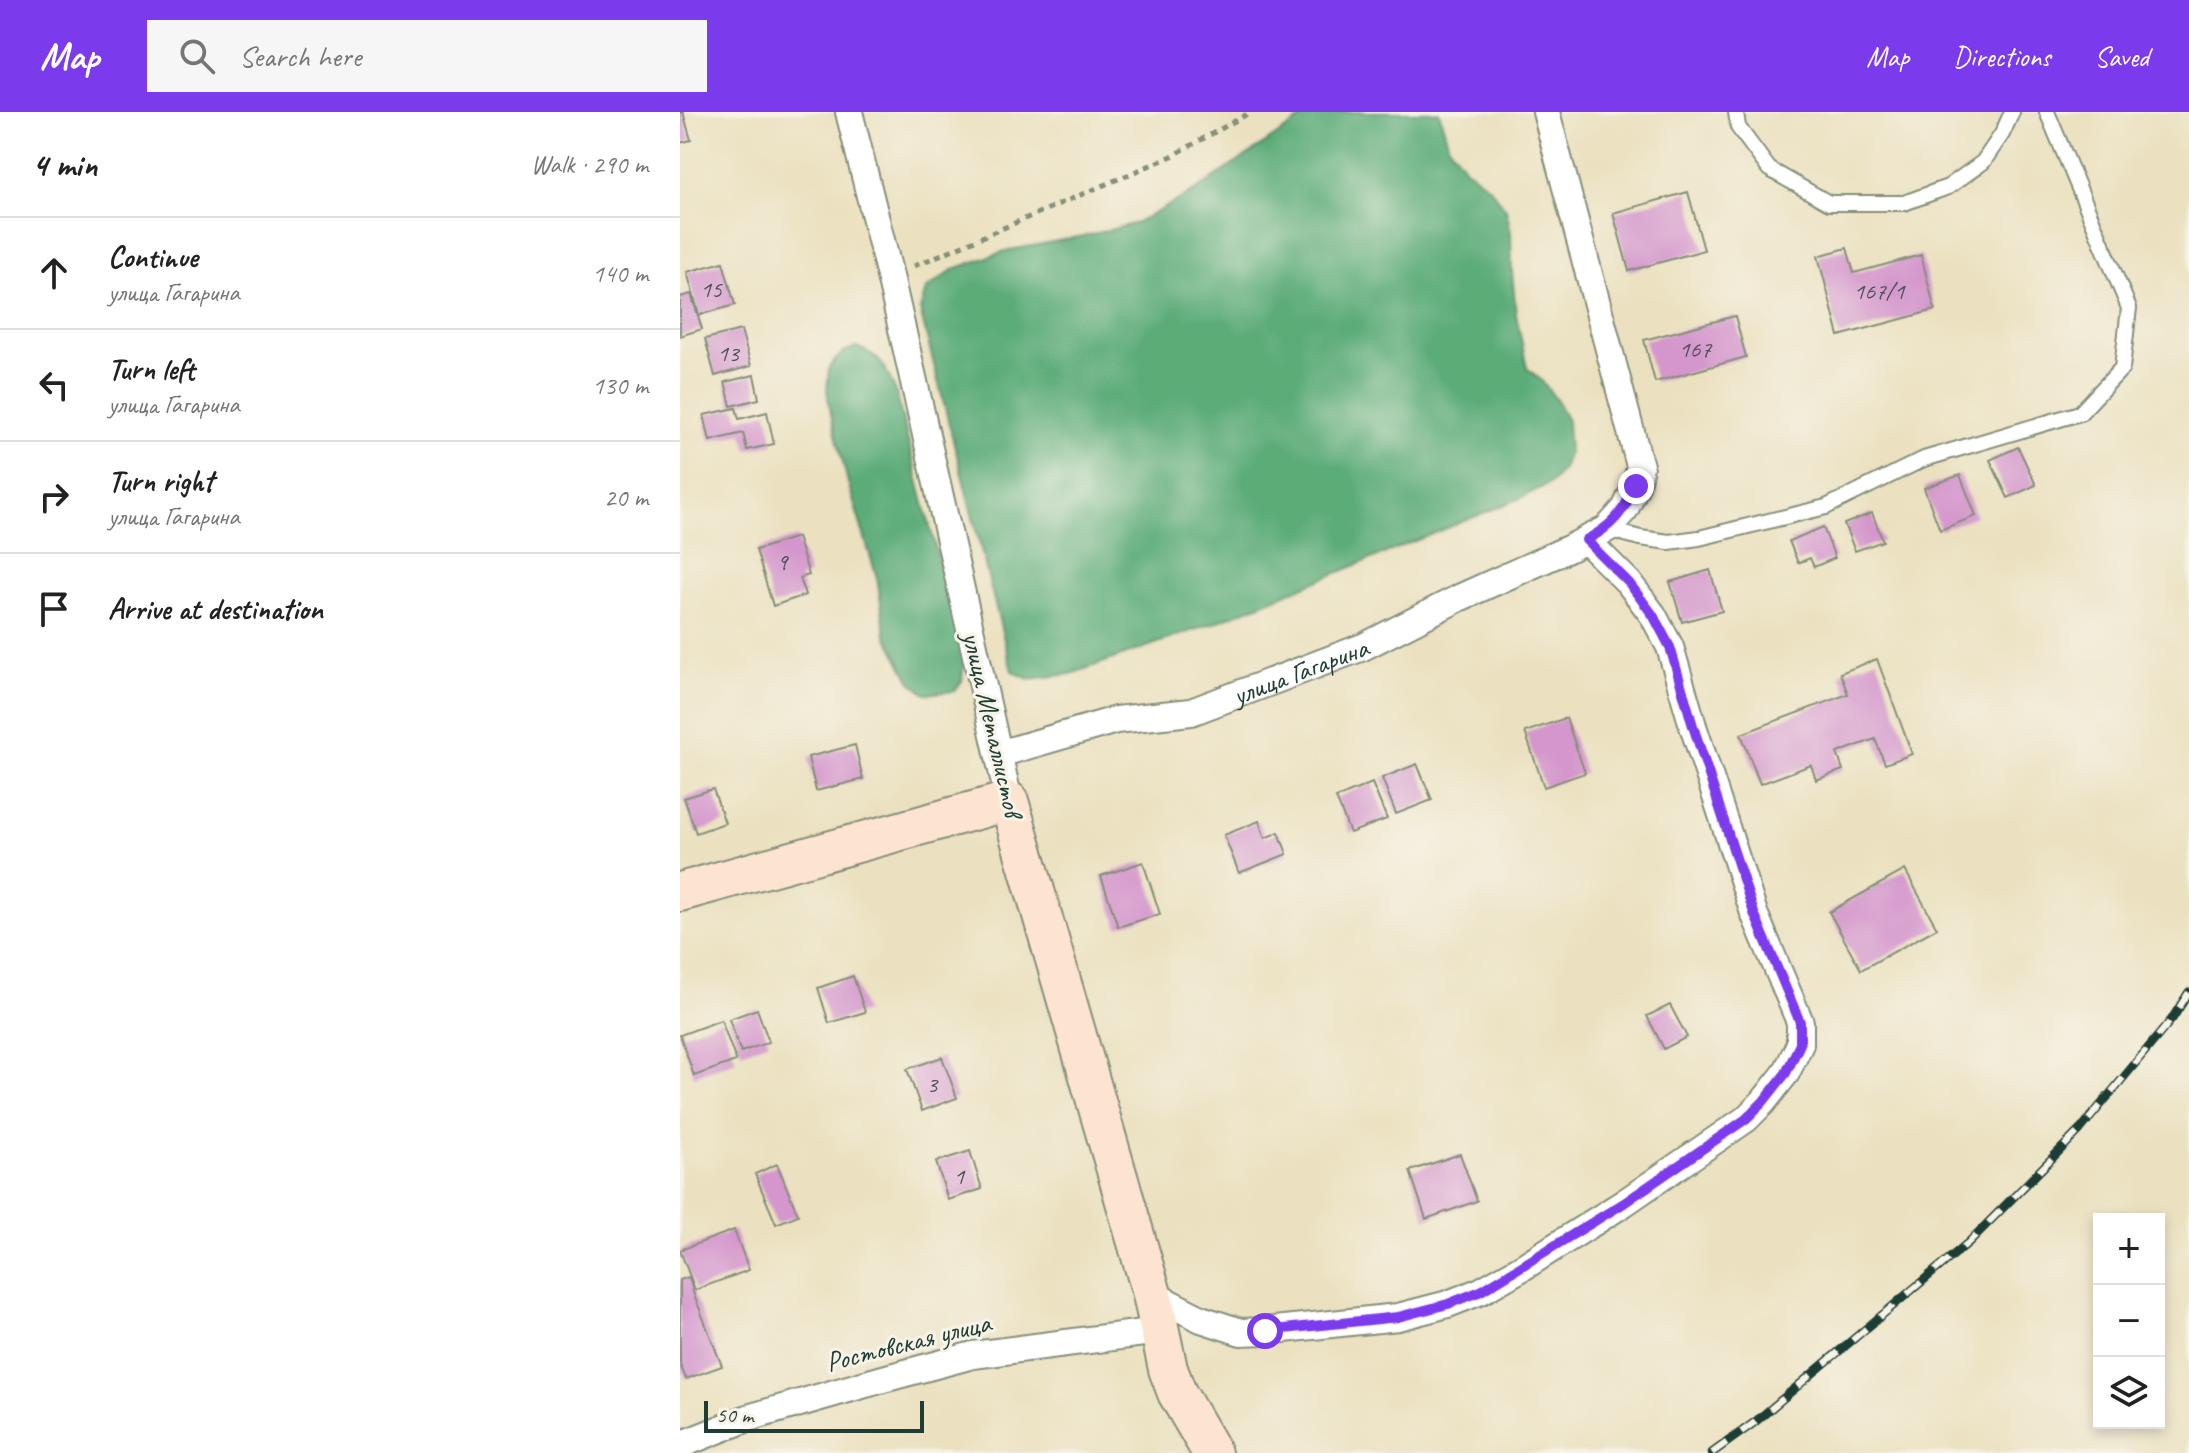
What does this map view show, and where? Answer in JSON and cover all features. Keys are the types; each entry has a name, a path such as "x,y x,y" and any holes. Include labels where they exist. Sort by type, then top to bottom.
{"main road":[{"name":"улица Металлистов","path":"1009,801 1155,1313 1168,1369 1177,1393 1212,1453"},
{"path":"680,892 1009,801"}],"street":[{"name":"улица Металлистов","path":"849,112 890,276 1009,801"},
{"name":"улица Гагарина","path":"999,754 1116,720 1191,712 1363,647 1596,534 1625,509 1636,486 1640,466 1546,112"},
{"path":"1155,1313 1201,1319 1241,1332 1398,1317 1448,1304 1481,1291 1624,1203 1746,1119 1786,1073 1800,1044 1800,1022 1754,913 1670,647 1653,615 1596,534"},
{"name":"Ростовская улица","path":"680,1445 748,1418 973,1355 1155,1313"}],"lane":[{"path":"1736,112 1738,127 1769,169 1829,203 1904,203 1948,187 1983,162 2012,112"},
{"path":"1596,534 1669,542 1699,538 1826,507 1924,459 2080,413 2122,368 2129,308 2047,112"}],"path":[{"path":"890,276 1172,156 1247,113"}],"green space":[{"path":"1311,112 1439,112 1449,146 1465,168 1489,187 1506,209 1511,232 1516,314 1527,368 1543,382 1567,421 1569,452 1563,469 1551,483 1518,499 1214,623 1071,674 1029,679 1012,671 920,310 926,289 954,269 1005,251 1137,223 1195,191"},
{"path":"856,347 872,354 882,363 895,390 964,659 962,681 955,691 926,694 911,682 886,635 877,578 848,483 827,391 829,367 843,352"}],"building":[{"path":"680,112 683,112 691,140 680,143"},
{"path":"1688,192 1704,250 1629,271 1613,213"},
{"path":"1847,248 1854,273 1921,255 1935,310 1839,336 1818,256"},
{"path":"723,262 735,305 699,315 687,272"},
{"path":"691,294 702,329 680,336 680,297"},
{"path":"1735,316 1746,357 1655,382 1644,340"},
{"path":"741,330 751,366 715,376 705,339"},
{"path":"754,375 759,399 731,406 725,382"},
{"path":"736,408 739,419 767,412 774,444 747,450 743,433 710,441 704,415"},
{"path":"2018,447 2036,485 2008,498 1990,460"},
{"path":"1960,475 1976,516 1940,530 1924,488"},
{"path":"1872,513 1883,541 1855,551 1844,524"},
{"path":"1823,527 1835,558 1814,567 1810,558 1798,563 1789,541"},
{"path":"797,537 809,575 800,578 805,595 773,606 756,550"},
{"path":"1710,570 1722,611 1682,622 1670,582"},
{"path":"1877,659 1912,754 1885,764 1875,739 1837,753 1843,770 1816,780 1811,765 1760,784 1741,734 1848,694 1840,673"},
{"path":"1566,718 1585,773 1544,787 1525,732"},
{"path":"855,745 863,779 816,791 808,757"},
{"path":"1417,764 1432,800 1396,814 1382,778"},
{"path":"1372,783 1387,819 1350,833 1336,798"},
{"path":"713,789 725,823 696,833 684,798"},
{"path":"1259,821 1265,838 1279,832 1287,854 1239,873 1224,835"},
{"path":"1143,862 1160,914 1118,927 1101,876"},
{"path":"1905,870 1937,928 1861,970 1829,912"},
{"path":"853,976 865,1012 829,1023 818,988"},
{"path":"1670,1005 1687,1037 1664,1049 1647,1016"},
{"path":"757,1009 769,1042 741,1052 729,1019"},
{"path":"721,1020 736,1061 694,1076 680,1035"},
{"path":"942,1057 957,1098 922,1111 907,1069"},
{"path":"970,1151 982,1189 948,1200 936,1162"},
{"path":"1460,1154 1477,1201 1426,1219 1410,1171"},
{"path":"777,1164 798,1215 776,1224 755,1174"},
{"path":"734,1230 749,1270 695,1290 680,1250"},
{"path":"689,1277 722,1366 686,1379 680,1364 680,1280"}],"railway":[{"path":"1712,1453 1755,1422 1969,1242 2080,1130 2172,1019 2189,992"}],"route":[{"path":"1265,1331 1398,1317 1448,1304 1481,1291 1624,1203 1746,1119 1786,1073 1800,1044 1800,1022 1754,913 1670,647 1653,615 1629,583 1586,540 1607,529 1625,509 1636,486"}]}
